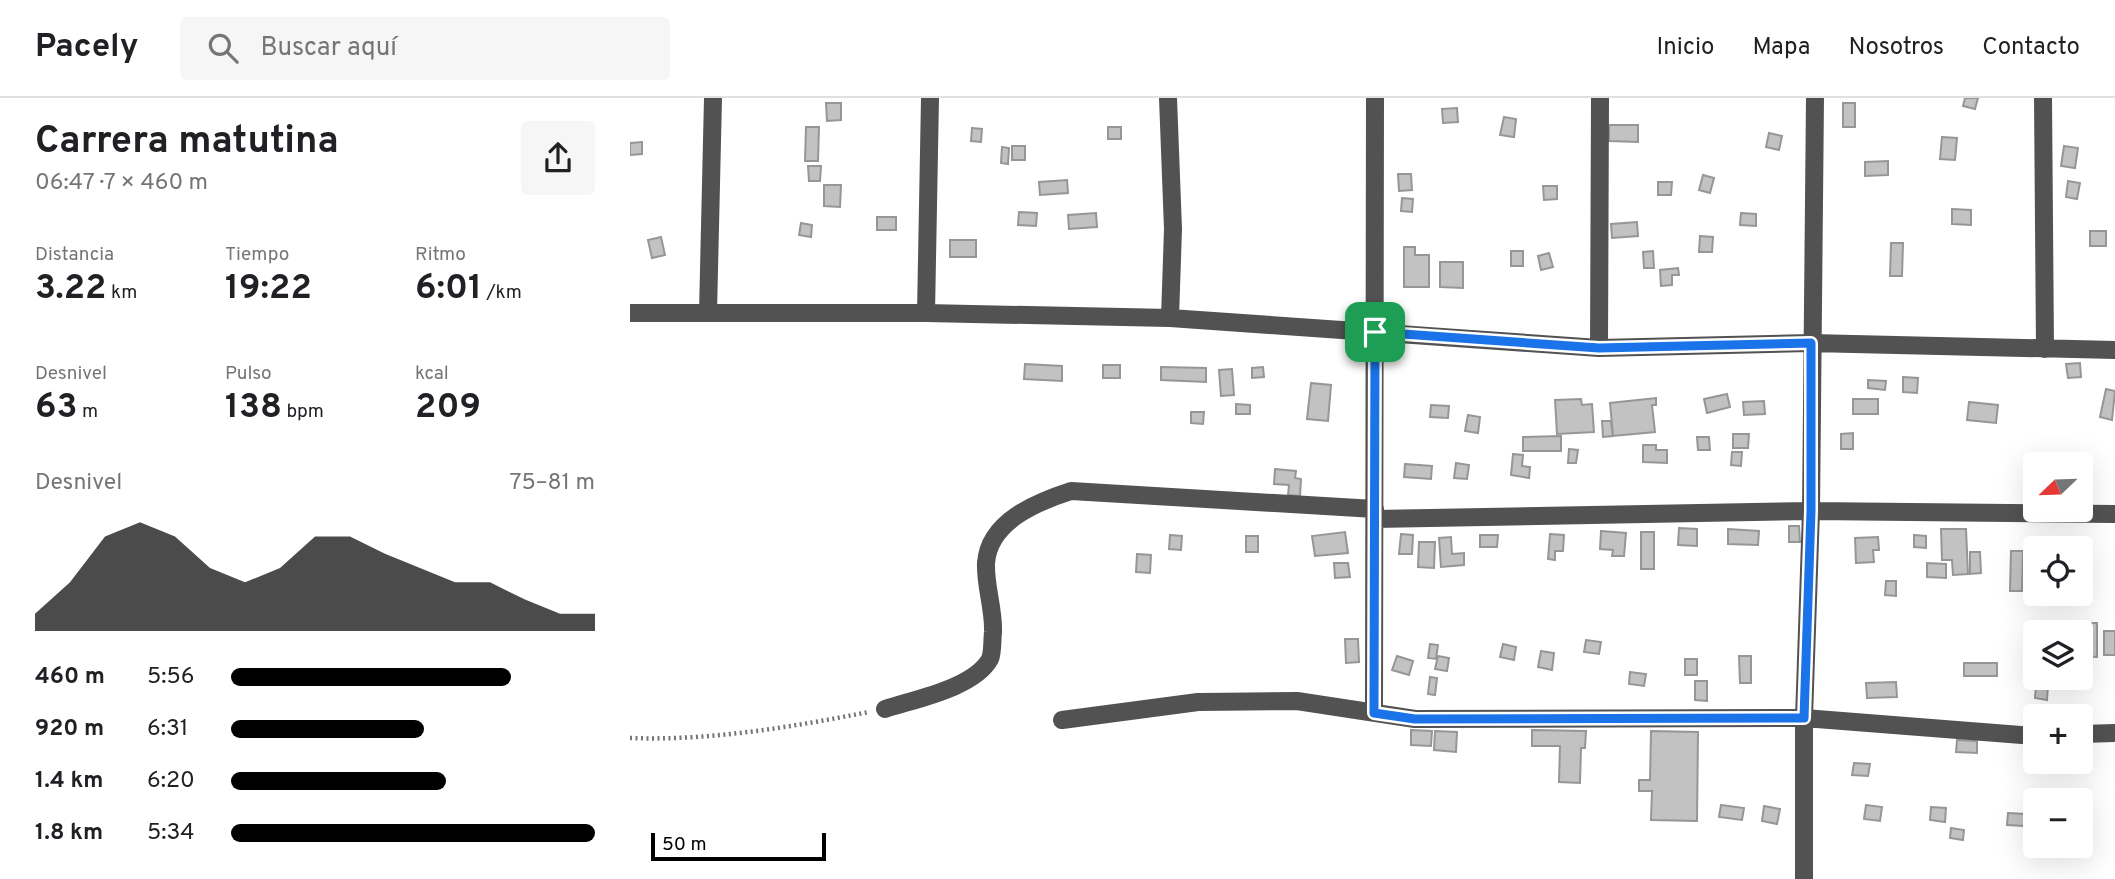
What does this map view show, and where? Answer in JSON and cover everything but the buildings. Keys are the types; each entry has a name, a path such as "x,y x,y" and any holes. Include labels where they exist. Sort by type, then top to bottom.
{"street":[{"path":"708,313 713,98"},
{"path":"926,313 930,98"},
{"path":"1168,98 1173,229 1170,318"},
{"path":"1374,713 1375,98"},
{"path":"1599,348 1600,98"},
{"path":"1804,879 1804,718 1811,511 1815,98"},
{"path":"2043,98 2045,349"},
{"path":"630,313 926,313 1170,318 1599,348 1811,343 2115,350"},
{"path":"886,709 957,685 978,672 991,657 993,617 986,562 992,545 1006,523 1040,501 1071,491 1375,514 1811,511 2115,514"},
{"path":"1062,720 1198,702 1297,701 1415,719 1804,718 2023,735"},
{"path":"2093,734 2115,733"}],"path":[{"path":"630,738 659,739 803,725 886,709"}],"route":[{"path":"1375,332 1599,348 1811,343 1811,511 1804,718 1415,719 1374,713 1375,332"}]}
